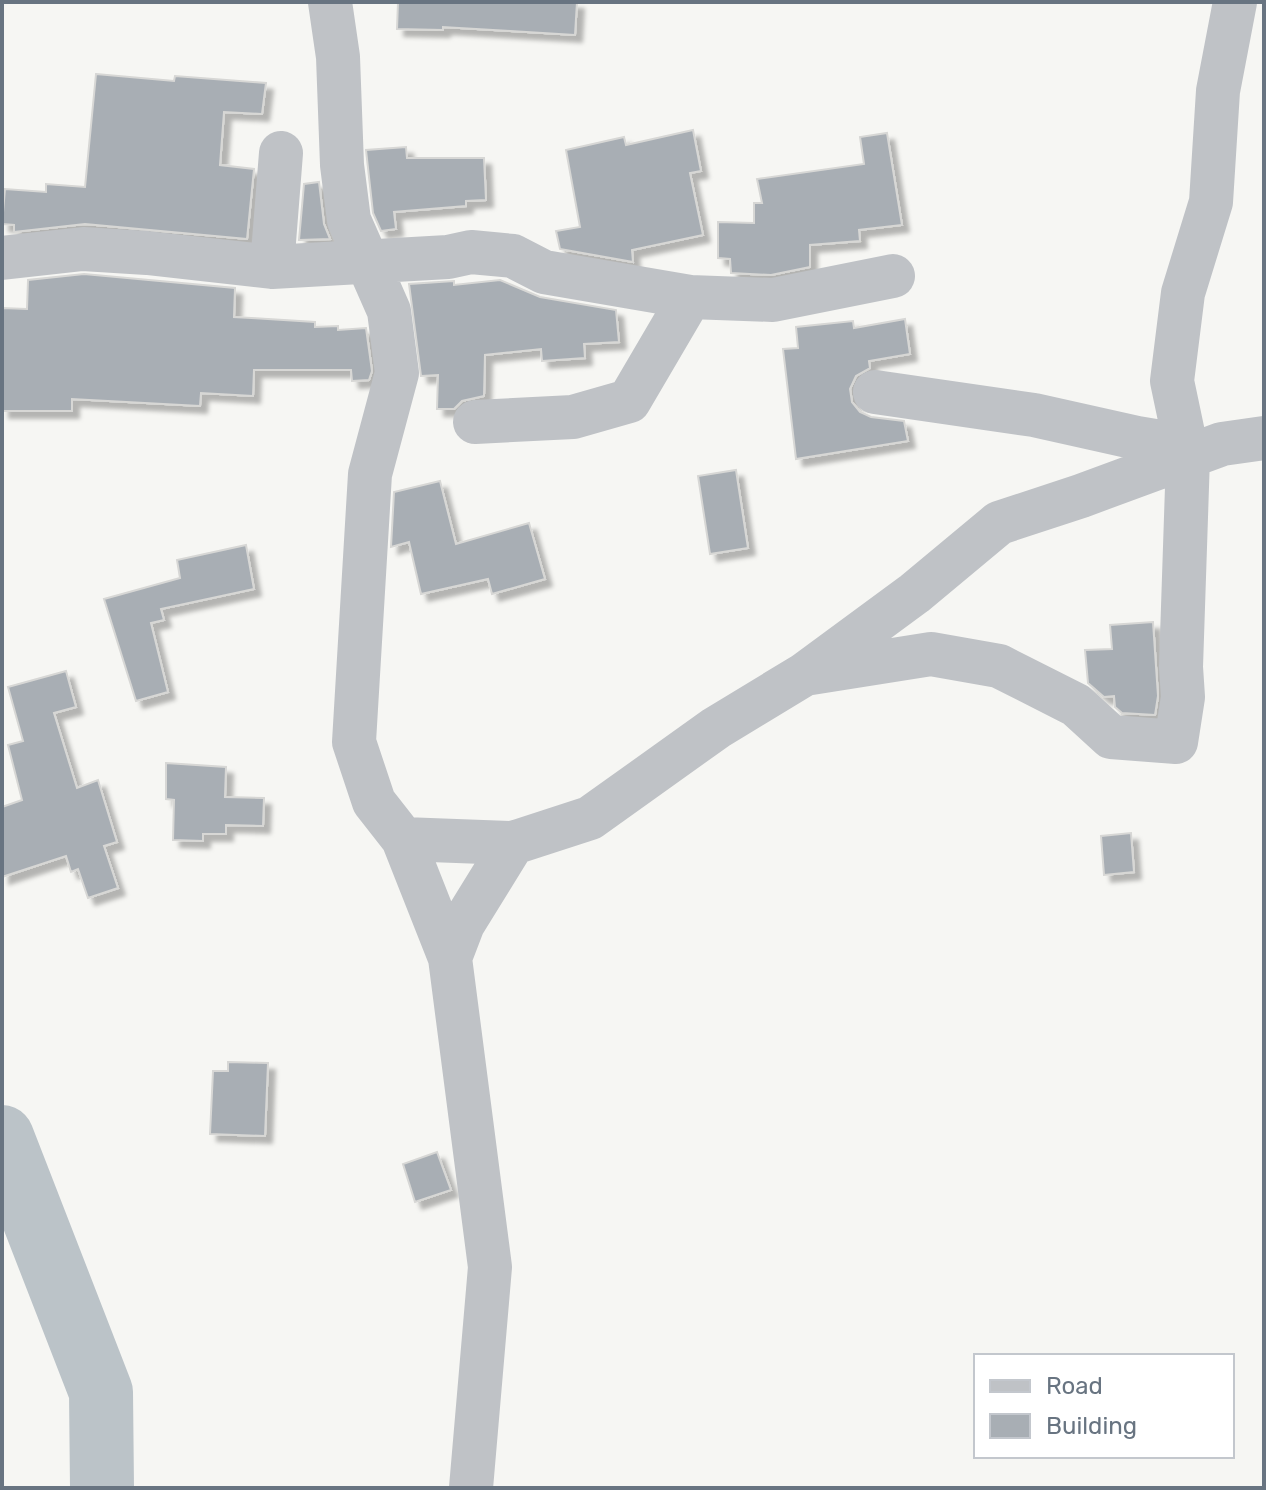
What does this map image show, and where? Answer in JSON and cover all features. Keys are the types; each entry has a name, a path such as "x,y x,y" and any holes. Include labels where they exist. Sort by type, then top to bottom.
{"street":[{"path":"330,2 338,57 342,165 349,220 389,311 397,373 370,474 354,742 374,802 403,839 450,958 490,1267 471,1488"},
{"path":"805,674 931,654 999,666 1076,705 1111,737 1176,742 1183,697 1186,451 1172,381 1183,293 1211,202 1218,91 1235,2"},
{"path":"272,267 281,153"},
{"path":"2,258 83,249 272,267 448,257 471,252 513,256 544,272 690,297 773,300 893,276"},
{"path":"475,422 573,417 629,401 690,297"},
{"path":"875,392 1034,415 1186,451"},
{"path":"403,839 513,843 590,818 716,728 805,674 915,593 999,523 1186,451 1264,438"},
{"path":"450,958 463,924 513,843"}],"building":[{"path":"398,2 577,2 575,35 443,27 443,30 397,29"},
{"path":"96,74 174,81 175,76 266,83 262,114 224,112 220,165 254,169 247,239 85,224 14,232 14,225 2,224 5,189 46,192 46,184 85,187"},
{"path":"693,130 701,171 690,173 703,235 632,250 633,262 560,249 556,231 580,227 566,150 624,137 626,145"},
{"path":"887,133 902,225 859,230 860,241 810,245 810,267 771,275 731,273 730,259 718,258 718,222 754,223 754,203 762,203 757,179 864,164 860,137"},
{"path":"406,147 407,158 484,158 486,200 466,201 466,206 394,212 396,229 381,231 373,213 366,150"},
{"path":"319,182 324,224 330,239 299,240 304,184"},
{"path":"84,274 235,288 234,317 315,322 315,327 338,326 338,330 366,328 372,371 369,380 352,381 351,370 254,370 253,396 201,393 200,406 72,399 72,411 2,411 2,308 27,309 28,280"},
{"path":"500,280 540,297 616,310 619,342 584,344 585,358 542,361 541,349 485,355 484,396 462,401 454,409 437,409 438,375 421,376 409,284 454,281 454,285"},
{"path":"905,319 910,354 869,361 870,368 856,376 850,389 852,402 860,412 871,417 904,421 908,441 796,459 783,349 798,348 796,327 853,321 854,328"},
{"path":"736,470 748,548 710,554 698,476"},
{"path":"440,481 456,544 529,523 545,579 492,594 488,579 421,594 409,542 391,547 394,492"},
{"path":"246,545 254,589 161,609 164,620 151,623 168,692 136,701 104,599 180,578 177,560"},
{"path":"1153,622 1158,696 1155,715 1122,713 1115,707 1114,696 1104,697 1088,683 1085,650 1112,649 1110,625"},
{"path":"66,671 76,707 54,713 77,788 98,780 117,842 104,846 118,888 88,898 78,869 71,872 66,856 2,877 2,807 22,800 8,745 23,741 8,687"},
{"path":"166,763 226,767 225,797 264,798 263,826 226,825 226,834 203,834 203,841 173,840 174,800 166,799"},
{"path":"1131,833 1134,872 1104,875 1101,836"},
{"path":"228,1062 268,1063 265,1136 210,1134 213,1071 228,1071"},
{"path":"437,1152 451,1190 415,1202 403,1164"}],"waterway":[{"path":"2,1137 101,1392 102,1488"}]}
